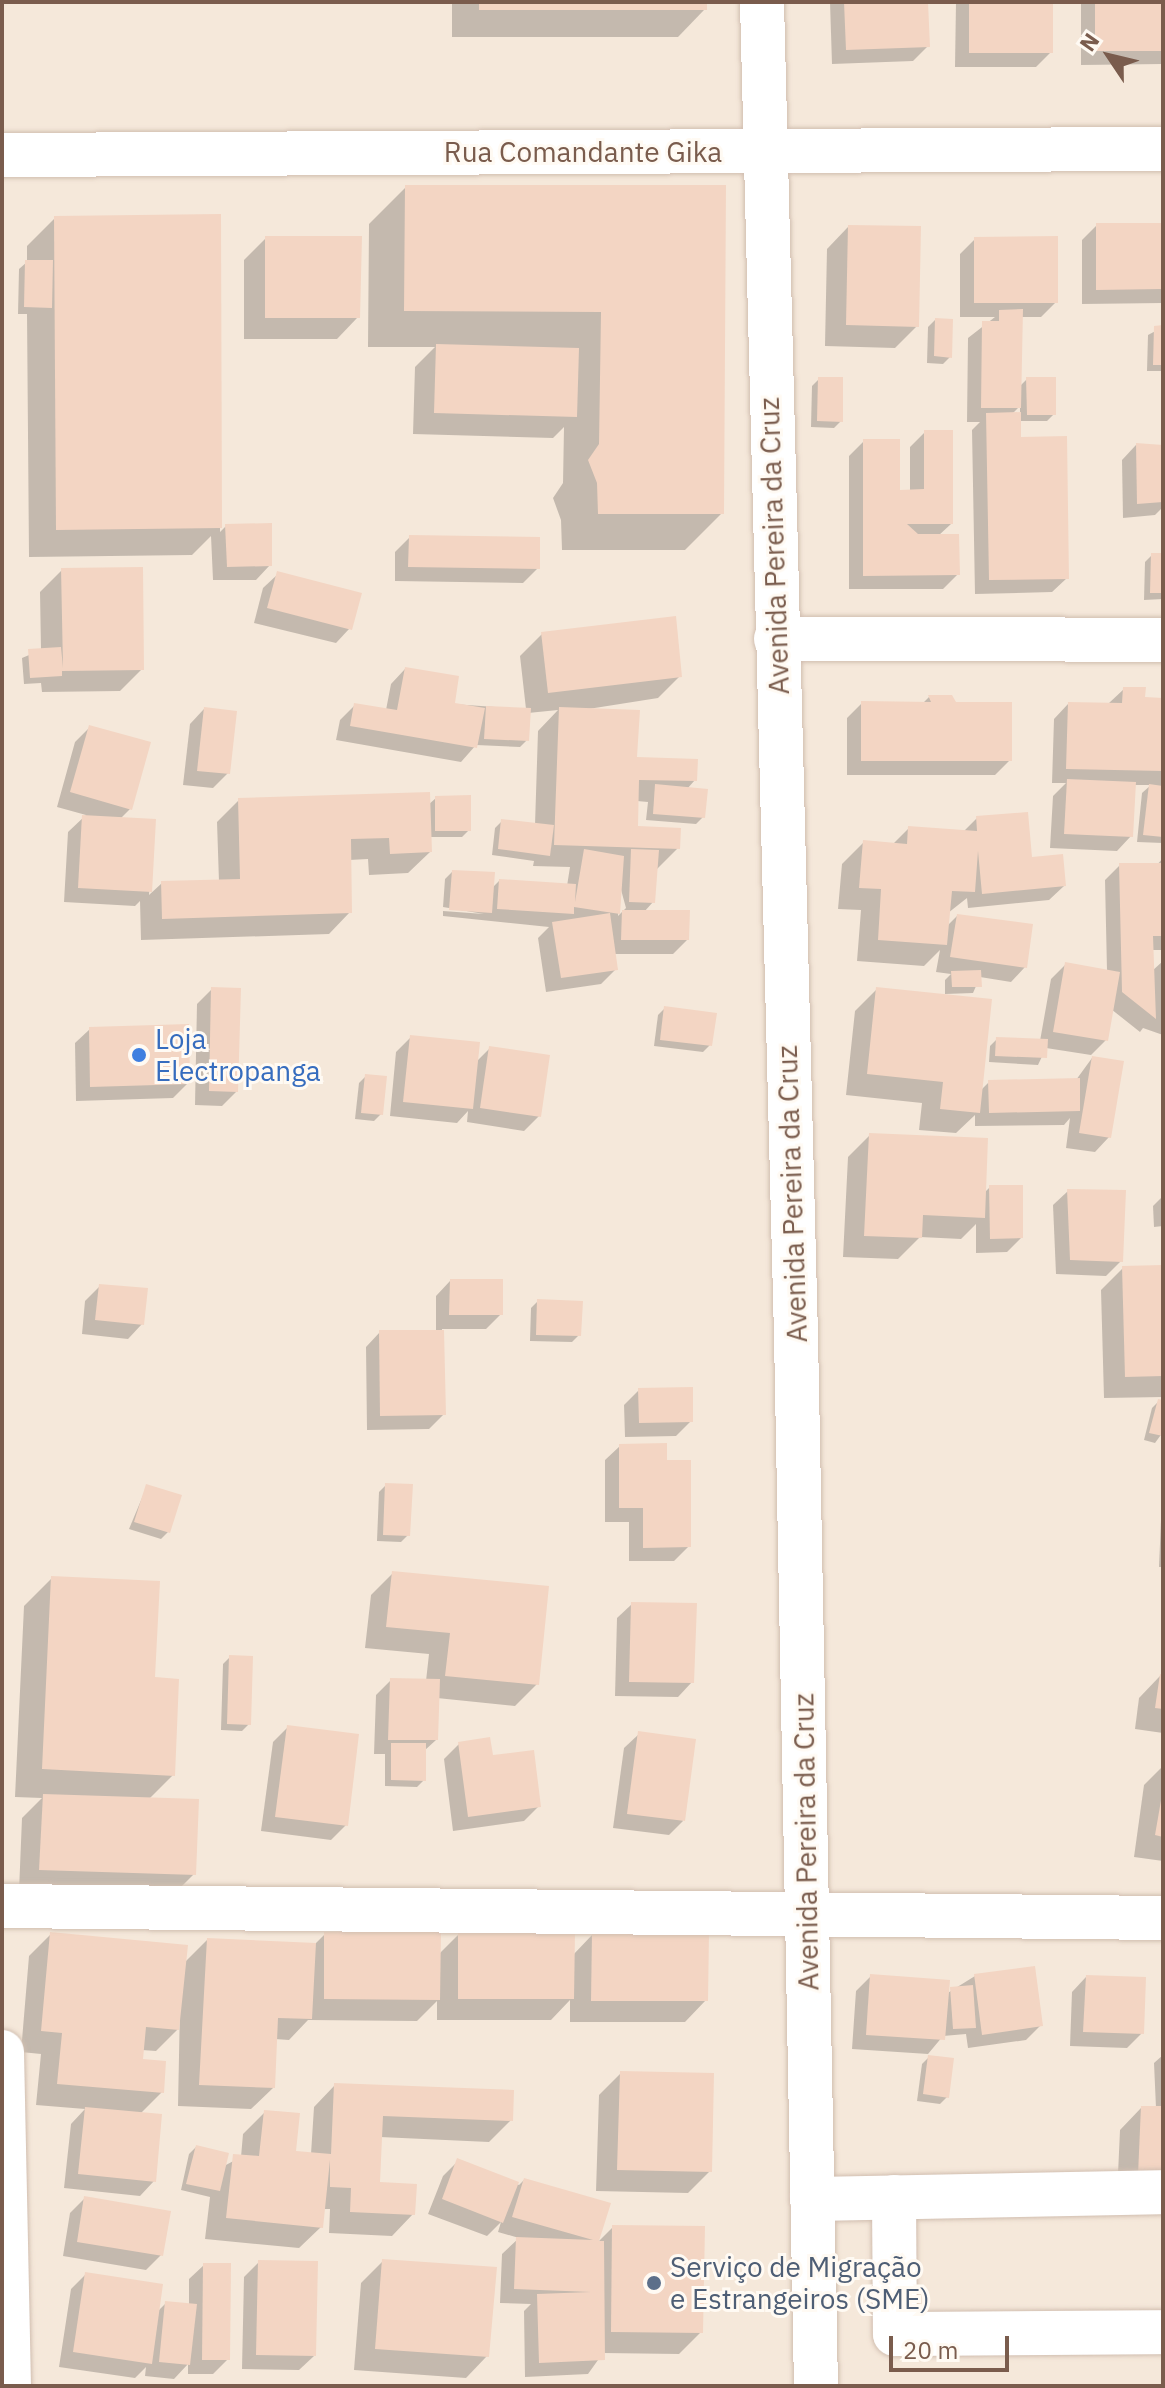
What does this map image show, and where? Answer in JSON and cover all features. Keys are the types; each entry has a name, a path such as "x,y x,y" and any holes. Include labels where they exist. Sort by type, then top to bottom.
{"street":[{"name":"Avenida Pereira da Cruz","path":"762,2 816,2386"},
{"name":"Rua Comandante Gika","path":"2,155 1163,149"},
{"path":"776,639 1163,640"},
{"path":"2,1906 1163,1918"},
{"path":"2,2052 9,2386"},
{"path":"812,2199 1163,2192"},
{"path":"894,2197 895,2334 1163,2332"}],"shaded area":[{"path":"2,2 1163,2 1163,2386 2,2386"}],"building":[{"path":"479,2 707,2 707,10 479,10"},
{"path":"844,2 928,2 930,47 846,50"},
{"path":"969,2 1053,2 1053,53 969,53"},
{"path":"1095,2 1163,2 1163,51 1095,51"},
{"path":"405,185 726,185 724,514 598,514 597,483 588,460 599,444 601,312 404,311"},
{"path":"221,214 222,528 56,530 54,216"},
{"path":"1096,223 1163,223 1163,289 1096,290"},
{"path":"848,225 921,226 919,327 846,325"},
{"path":"265,236 362,236 360,318 265,318"},
{"path":"1058,236 1058,303 974,303 974,237"},
{"path":"25,260 53,260 52,308 24,307"},
{"path":"1023,309 1021,408 981,408 982,321 999,321 999,310"},
{"path":"935,318 953,319 952,358 934,356"},
{"path":"1163,325 1163,365 1153,365 1154,326"},
{"path":"436,344 579,348 577,417 434,413"},
{"path":"818,377 843,377 843,422 817,421"},
{"path":"1026,377 1056,377 1056,415 1027,415"},
{"path":"1021,412 1021,437 1067,436 1069,579 989,580 986,413"},
{"path":"924,430 953,430 953,524 907,524 918,534 959,534 960,575 863,576 863,439 900,439 900,490 924,489"},
{"path":"1136,443 1163,445 1163,502 1137,504"},
{"path":"272,523 272,566 227,567 225,524"},
{"path":"409,535 540,537 540,569 408,567"},
{"path":"1151,553 1163,553 1163,593 1150,593"},
{"path":"143,567 144,670 62,671 62,676 30,678 28,649 61,647 63,668 61,568"},
{"path":"277,571 362,593 352,630 267,608"},
{"path":"676,616 682,677 548,693 541,632"},
{"path":"405,667 459,676 455,703 485,708 477,748 350,726 354,703 397,710"},
{"path":"1123,687 1146,687 1145,697 1163,698 1163,771 1066,769 1068,702 1122,703"},
{"path":"928,695 952,695 956,702 1012,702 1012,761 861,761 861,701 931,702"},
{"path":"486,706 531,708 529,741 484,739"},
{"path":"204,707 237,711 230,774 197,771"},
{"path":"559,707 640,710 637,757 698,759 697,781 639,780 638,826 681,828 680,849 554,845"},
{"path":"89,725 151,742 132,810 70,792"},
{"path":"1067,779 1136,782 1133,837 1064,834"},
{"path":"655,784 708,789 705,818 653,814"},
{"path":"1149,784 1163,786 1163,837 1143,835"},
{"path":"430,792 432,852 390,854 389,838 351,839 352,913 162,919 161,881 240,879 238,798"},
{"path":"471,795 471,831 435,831 435,796"},
{"path":"1028,812 1032,857 1063,854 1066,886 982,894 978,851 975,892 952,891 947,945 878,940 881,889 859,888 863,840 907,844 908,826 977,831 976,816"},
{"path":"82,815 156,819 152,892 78,888"},
{"path":"501,819 554,825 550,856 498,849"},
{"path":"584,849 624,856 620,914 574,907 574,914 497,909 499,879 576,884 575,902"},
{"path":"631,849 659,850 655,903 629,902"},
{"path":"1119,863 1163,863 1163,936 1153,936 1156,1019 1122,992"},
{"path":"452,870 495,872 492,913 449,910"},
{"path":"622,910 690,910 689,940 621,940"},
{"path":"610,913 618,970 561,978 552,922"},
{"path":"957,914 1033,924 1027,968 950,957"},
{"path":"1065,962 1120,972 1108,1041 1053,1032"},
{"path":"981,970 982,987 952,987 951,971"},
{"path":"211,987 241,988 238,1092 209,1091"},
{"path":"876,987 992,999 980,1113 940,1109 943,1082 867,1074"},
{"path":"664,1006 717,1013 712,1046 660,1040"},
{"name":"Loja Electropanga","path":"189,1024 190,1084 90,1087 89,1027"},
{"path":"410,1035 480,1042 473,1109 403,1102"},
{"path":"996,1037 1048,1039 1047,1058 995,1056"},
{"path":"489,1046 550,1055 541,1117 480,1108"},
{"path":"1092,1056 1124,1061 1111,1138 1079,1133"},
{"path":"365,1074 387,1076 383,1115 361,1113"},
{"path":"1080,1078 1080,1111 989,1113 988,1080"},
{"path":"869,1133 988,1138 985,1218 923,1215 922,1238 864,1236"},
{"path":"989,1185 1023,1185 1023,1238 990,1239"},
{"path":"1067,1189 1126,1190 1123,1262 1070,1260"},
{"path":"1163,1265 1163,1376 1125,1377 1122,1266"},
{"path":"450,1279 503,1279 503,1315 449,1315"},
{"path":"99,1284 148,1288 144,1325 95,1320"},
{"path":"537,1299 583,1301 581,1336 536,1335"},
{"path":"379,1330 444,1330 446,1415 380,1416"},
{"path":"693,1387 693,1422 639,1423 638,1388"},
{"path":"1158,1399 1163,1400 1163,1436 1149,1433"},
{"path":"667,1443 667,1460 691,1460 691,1547 643,1548 643,1508 619,1508 619,1444"},
{"path":"385,1483 413,1484 410,1536 383,1535"},
{"path":"146,1484 182,1495 170,1533 134,1522"},
{"path":"392,1571 549,1586 539,1685 445,1676 450,1633 386,1627"},
{"path":"51,1576 160,1581 155,1677 179,1679 175,1776 42,1769"},
{"path":"631,1602 697,1603 694,1683 629,1682"},
{"path":"229,1655 253,1656 251,1725 227,1724"},
{"path":"1160,1674 1163,1675 1163,1709 1155,1708"},
{"path":"390,1678 440,1679 438,1740 388,1740"},
{"path":"287,1725 359,1734 348,1826 275,1817"},
{"path":"638,1731 696,1739 685,1821 627,1814"},
{"path":"490,1737 493,1755 534,1750 541,1807 468,1817 458,1742"},
{"path":"391,1743 426,1743 426,1781 391,1780"},
{"path":"1163,1789 1163,1837 1155,1835"},
{"path":"43,1794 199,1799 196,1875 39,1870"},
{"path":"50,1932 188,1945 179,2030 146,2027 143,2059 166,2061 164,2093 57,2084 62,2033 41,2031"},
{"path":"324,1932 441,1932 440,2000 324,1999"},
{"path":"458,1932 575,1932 574,1999 458,1999"},
{"path":"592,1933 709,1933 708,2001 591,2001"},
{"path":"207,1938 316,1943 312,2019 278,2018 275,2088 199,2085"},
{"path":"1035,1966 1043,2026 982,2035 974,1974"},
{"path":"870,1974 950,1980 945,2040 866,2035"},
{"path":"1086,1975 1146,1977 1144,2034 1083,2032"},
{"path":"973,1985 976,2028 953,2029 950,1987"},
{"path":"928,2055 954,2058 949,2098 923,2094"},
{"path":"620,2071 714,2073 712,2172 617,2170"},
{"path":"334,2083 514,2090 513,2121 383,2116 380,2182 417,2184 415,2215 350,2212 351,2188 330,2187 330,2160 323,2228 226,2218 233,2154 259,2156 264,2110 300,2113 296,2151 331,2154"},
{"path":"1141,2106 1163,2106 1163,2175 1138,2175"},
{"path":"85,2107 162,2114 156,2182 78,2174"},
{"path":"196,2145 229,2153 220,2191 186,2184"},
{"path":"457,2158 519,2182 503,2223 442,2199"},
{"path":"524,2178 611,2203 599,2241 604,2241 605,2360 539,2363 537,2294 591,2292 514,2289 516,2237 593,2240 512,2217"},
{"path":"84,2196 171,2211 163,2256 77,2242"},
{"path":"612,2225 705,2226 703,2333 611,2332"},
{"path":"382,2259 497,2267 489,2357 375,2349"},
{"path":"258,2260 318,2261 316,2356 256,2355"},
{"path":"203,2263 231,2263 230,2360 202,2360"},
{"path":"85,2272 163,2284 152,2364 73,2352"},
{"path":"165,2301 197,2304 190,2365 159,2362"}],"place":[{"name":"Loja Electropanga","path":"139,1055"},
{"name":"Serviço de Migração e Estrangeiros (SME)","path":"654,2283"}]}
